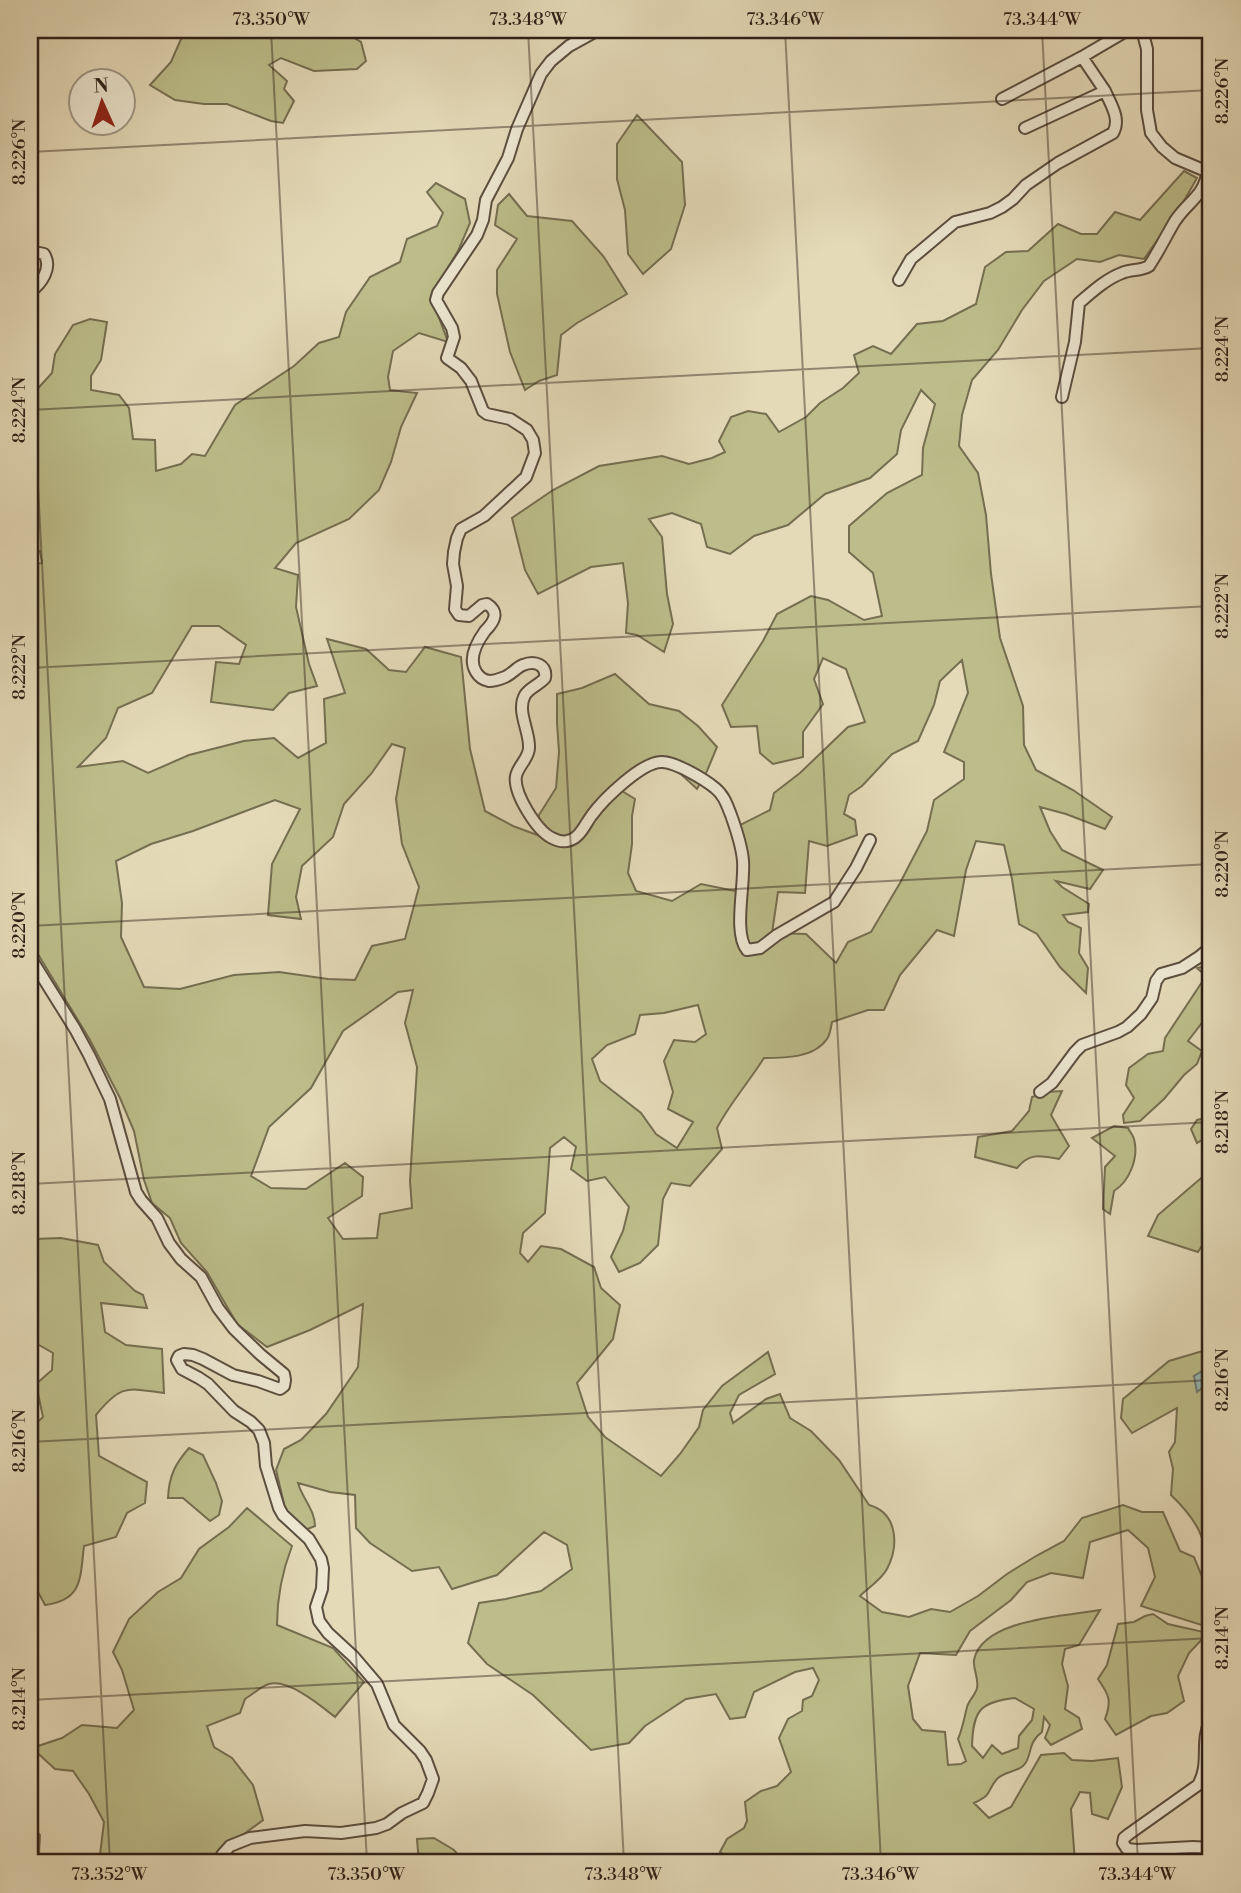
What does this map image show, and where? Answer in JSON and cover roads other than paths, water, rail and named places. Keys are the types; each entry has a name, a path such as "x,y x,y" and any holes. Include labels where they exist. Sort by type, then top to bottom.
{"street":[{"path":"598,30 569,46 551,61 541,74 517,128 508,158 486,200 477,235 436,300 452,328 454,337 447,358 461,368 471,382 483,411 510,419 527,430 533,440 535,453 526,477 484,516 461,529 457,538 454,552 457,586 455,609 459,615 469,616 487,604 495,614 494,620 480,639 473,665 483,680 490,681 502,679 522,665 531,663 543,666 546,672 545,678 525,695 523,703 529,749 516,774 516,785 517,793 542,831 553,839 570,841 577,837 606,799 634,775 657,762 677,765 715,788 723,796 733,820 743,859 740,931 747,950 760,948 834,902 870,840"},
{"path":"1002,99 1128,30"},
{"path":"1062,397 1075,342 1079,303 1108,279 1124,271 1149,266 1175,221 1185,207 1200,194 1210,170 1175,158 1151,132 1146,110 1147,49 1142,30"},
{"path":"899,280 911,259 955,222 990,213 1013,199 1026,185 1058,163 1112,133 1117,120 1105,92 1082,57"},
{"path":"1025,128 1105,92"},
{"path":"30,251 44,254 48,264 43,278 30,292"},
{"path":"1040,1092 1052,1083 1082,1045 1127,1027 1152,998 1156,981 1161,974 1182,968 1211,947"},
{"path":"30,957 80,1038 110,1099 136,1192 157,1218 169,1243 201,1278 234,1329 284,1374 284,1386 280,1389 233,1375 193,1355 179,1356 178,1364 182,1370 208,1384 234,1411 259,1430 279,1508 309,1539 321,1559 322,1589 316,1606 319,1621 328,1633 355,1657 377,1684 394,1725 420,1751 433,1779 423,1802 387,1824 341,1833 305,1831 250,1838 230,1846 222,1855 222,1863"},
{"path":"1211,1718 1204,1740 1203,1777 1198,1785 1129,1834 1123,1843 1127,1849 1137,1850 1211,1848"}],"water":[{"path":"1211,1366 1211,1384 1197,1392 1194,1376"}]}
